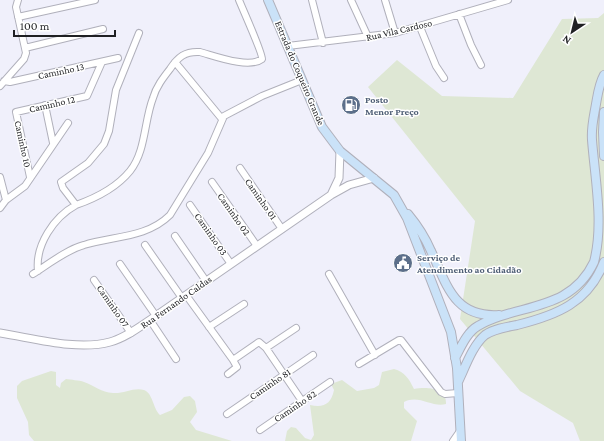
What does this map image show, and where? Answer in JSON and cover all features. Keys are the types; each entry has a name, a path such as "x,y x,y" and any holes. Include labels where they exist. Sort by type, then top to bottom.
{"main road":[{"name":"Estrada do Coqueiro Grande","path":"268,0 322,127 340,151 394,196 402,207 451,332 455,358 461,441"},
{"path":"455,358 469,334 477,327 512,314 544,305 567,293 580,281 594,262 602,223 592,139 592,123 600,83 604,75"},
{"path":"604,112 604,156"},
{"path":"402,207 420,227 445,284 453,297 476,314 488,316 512,314"},
{"path":"457,383 475,348 484,336 492,331 543,318 561,311 575,302 591,285 600,272 604,262"}],"street":[{"path":"2,84 24,59 26,48 16,7 18,0"},
{"path":"18,17 94,0"},
{"path":"239,0 262,54 262,59 254,63 245,63 192,51 178,57 157,87 153,97 145,134 131,170 113,186 66,211 52,225 38,258 36,272 82,245 136,234 165,221 170,216 208,153 222,119 227,114 262,96 302,80"},
{"path":"312,0 323,43"},
{"path":"351,0 360,16 368,38"},
{"path":"385,0 395,33"},
{"name":"Rua Vila Cardoso","path":"288,46 368,38 395,33 420,27 508,0"},
{"path":"459,14 471,45 481,65"},
{"path":"420,27 429,52 444,78"},
{"path":"26,48 102,30"},
{"path":"76,205 62,188 61,182 88,163 104,144 109,131 116,90 139,33"},
{"name":"Caminho 13","path":"2,84 118,58"},
{"name":"Caminho 12","path":"16,112 88,96 102,62"},
{"path":"175,62 222,119"},
{"path":"45,105 53,143"},
{"name":"Caminho 10","path":"16,112 30,176"},
{"path":"0,208 6,200 25,186 30,176 68,123"},
{"path":"331,195 339,178 340,151"},
{"name":"Caminho 01","path":"240,168 282,229"},
{"path":"0,177 6,200"},
{"path":"339,178 349,185"},
{"name":"Rua Fernando Caldas","path":"0,333 88,345 111,342 131,333 331,195 349,185 374,178"},
{"name":"Caminho 02","path":"212,182 257,246"},
{"name":"Caminho 03","path":"190,205 231,264"},
{"path":"175,236 206,282"},
{"path":"145,245 233,360 237,367 228,374"},
{"path":"120,264 176,359"},
{"path":"329,274 375,355"},
{"name":"Caminho 07","path":"94,280 131,333"},
{"path":"209,327 244,304"},
{"path":"266,348 296,328"},
{"path":"359,364 401,340 441,392 445,394 458,393"},
{"path":"233,360 258,342 266,348 302,401"},
{"name":"Caminho 81","path":"227,414 313,355"},
{"name":"Caminho 82","path":"260,430 330,382"},
{"path":"453,441 460,431"}],"green space":[{"path":"604,13 604,441 580,441 573,423 520,391 460,319 475,221 368,87 397,60 442,96 513,98 562,19 598,18"},
{"path":"394,369 406,376 414,389 435,389 443,394 445,398 446,404 441,405 420,400 410,400 404,402 404,408 417,421 411,441 285,441 287,431 291,427 296,428 305,438 311,440 314,435 310,405 319,406 329,402 334,390 331,384 342,380 357,391 374,388 379,385 382,372"},
{"path":"51,371 56,372 56,385 60,388 61,383 66,379 82,381 109,392 117,393 136,389 144,390 149,394 160,415 172,410 184,397 190,396 195,401 197,412 190,422 196,430 232,441 34,441 29,435 28,422 17,398 17,386 22,381"}],"place":[{"name":"Posto Menor Preço","path":"351,105"},
{"name":"Serviço de Atendimento ao Cidadão","path":"403,263"}]}
